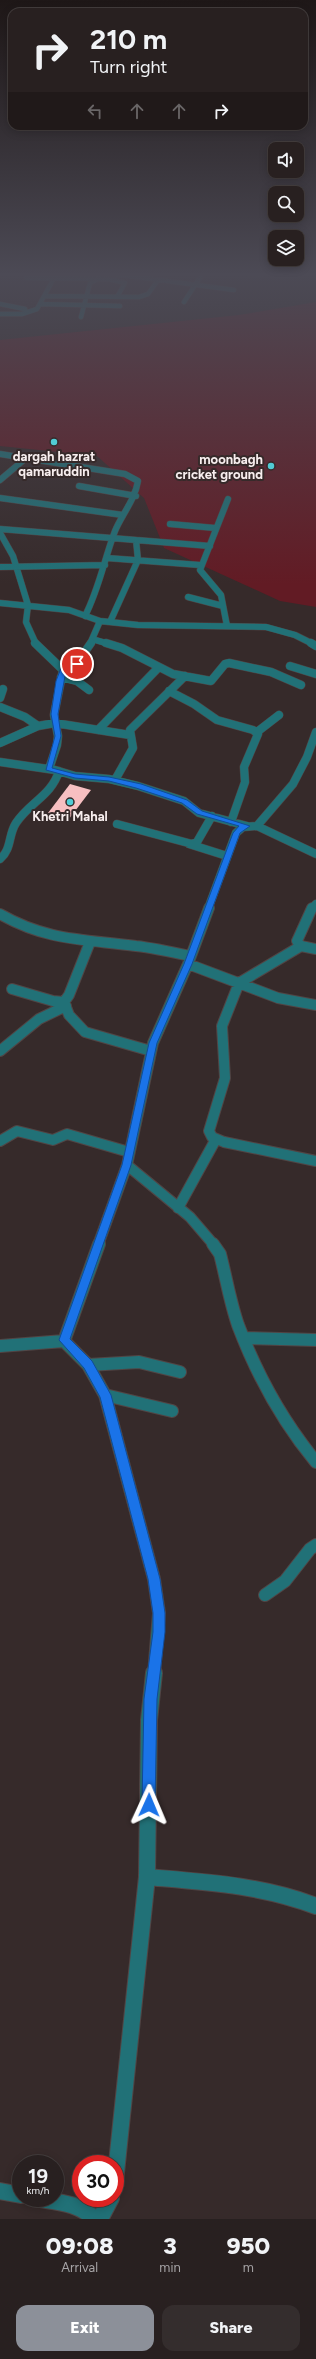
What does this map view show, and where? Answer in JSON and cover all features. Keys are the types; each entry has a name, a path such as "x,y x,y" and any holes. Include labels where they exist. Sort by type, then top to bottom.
{"street":[{"path":"0,454 132,476 138,481 136,496 123,516 113,538 100,588 85,616"},
{"path":"0,480 26,458"},
{"path":"79,486 136,496"},
{"path":"0,498 123,516"},
{"path":"227,626 219,591 202,575 200,565 210,546 221,510 228,498"},
{"path":"170,524 215,528"},
{"path":"0,529 210,546"},
{"path":"0,533 16,567 28,604 26,622 37,647 62,673 77,680 89,690"},
{"path":"110,622 138,560 136,540"},
{"path":"0,548 8,548"},
{"path":"107,558 200,565"},
{"path":"0,567 105,565"},
{"path":"188,597 223,606"},
{"path":"0,603 28,604 70,610 100,621 138,625 253,626 281,630 316,646"},
{"path":"49,769 57,745 54,714 62,673 74,666 80,660 100,621"},
{"path":"92,639 131,651 158,668 185,676 211,681 225,664 230,663 271,672 301,685"},
{"path":"290,666 316,674"},
{"path":"98,730 158,668"},
{"path":"115,780 133,748 130,730 185,676"},
{"path":"0,698 3,689"},
{"path":"169,691 194,704 217,720 257,732"},
{"path":"0,707 25,717 38,726"},
{"path":"257,732 279,715"},
{"path":"0,743 38,726 56,723 130,735"},
{"path":"231,822 244,786 244,767 258,736 257,732"},
{"path":"64,1340 127,1165 151,1051 189,960 236,833 240,828 252,826 293,784 307,757 316,732"},
{"path":"0,762 49,769 75,776 115,780 177,798 189,804 197,812 231,822 252,826 316,854"},
{"path":"0,858 12,845 16,824 53,786 59,771"},
{"path":"189,844 197,842 212,816"},
{"path":"117,824 228,856"},
{"path":"316,904 310,910 297,943 301,946 316,949"},
{"path":"0,914 18,926 41,935 90,942 131,945 189,960 239,983 278,998 316,1005"},
{"path":"0,1051 21,1032 65,1004 90,942"},
{"path":"301,946 239,983 222,1026 225,1078 209,1131 210,1134 216,1139 316,1161"},
{"path":"12,989 65,1004"},
{"path":"65,1004 70,1015 85,1032 151,1051"},
{"path":"0,1140 17,1131 53,1140 67,1134 129,1152"},
{"path":"178,1208 216,1139"},
{"path":"127,1165 204,1230 220,1254 238,1324 274,1404 286,1424 316,1462"},
{"path":"245,1338 316,1340"},
{"path":"0,1346 64,1340"},
{"path":"64,1340 88,1365 105,1395 154,1579 159,1613 159,1632 150,1720 147,1877 118,2155"},
{"path":"88,1365 139,1362 180,1372"},
{"path":"105,1395 172,1411"},
{"path":"265,1595 285,1581 310,1549 316,1545"},
{"path":"147,1877 259,1888 277,1892 316,1906"},
{"path":"0,2190 12,2193"},
{"path":"64,2205 78,2208 92,2215 94,2219"},
{"path":"100,2219 106,2207"}],"shaded area":[{"path":"0,377 316,377 316,607 280,601 164,548 144,498 97,456 0,446"}],"building":[{"name":"Khetri Mahal","path":"70,784 91,790 69,819 48,813"}],"place":[{"name":"dargah hazrat qamaruddin","path":"54,442"},
{"name":"moonbagh cricket ground","path":"271,466"},
{"name":"Khetri Mahal","path":"70,802"}],"route":[{"path":"77,664 71,668 63,670 59,681 54,714 58,736 57,745 49,769 75,776 109,779 138,786 184,801 200,813 247,826 240,828 236,833 188,964 153,1043 127,1165 64,1340 88,1365 98,1380 105,1395 154,1579 159,1613 159,1632 151,1699 149,1805"}]}
